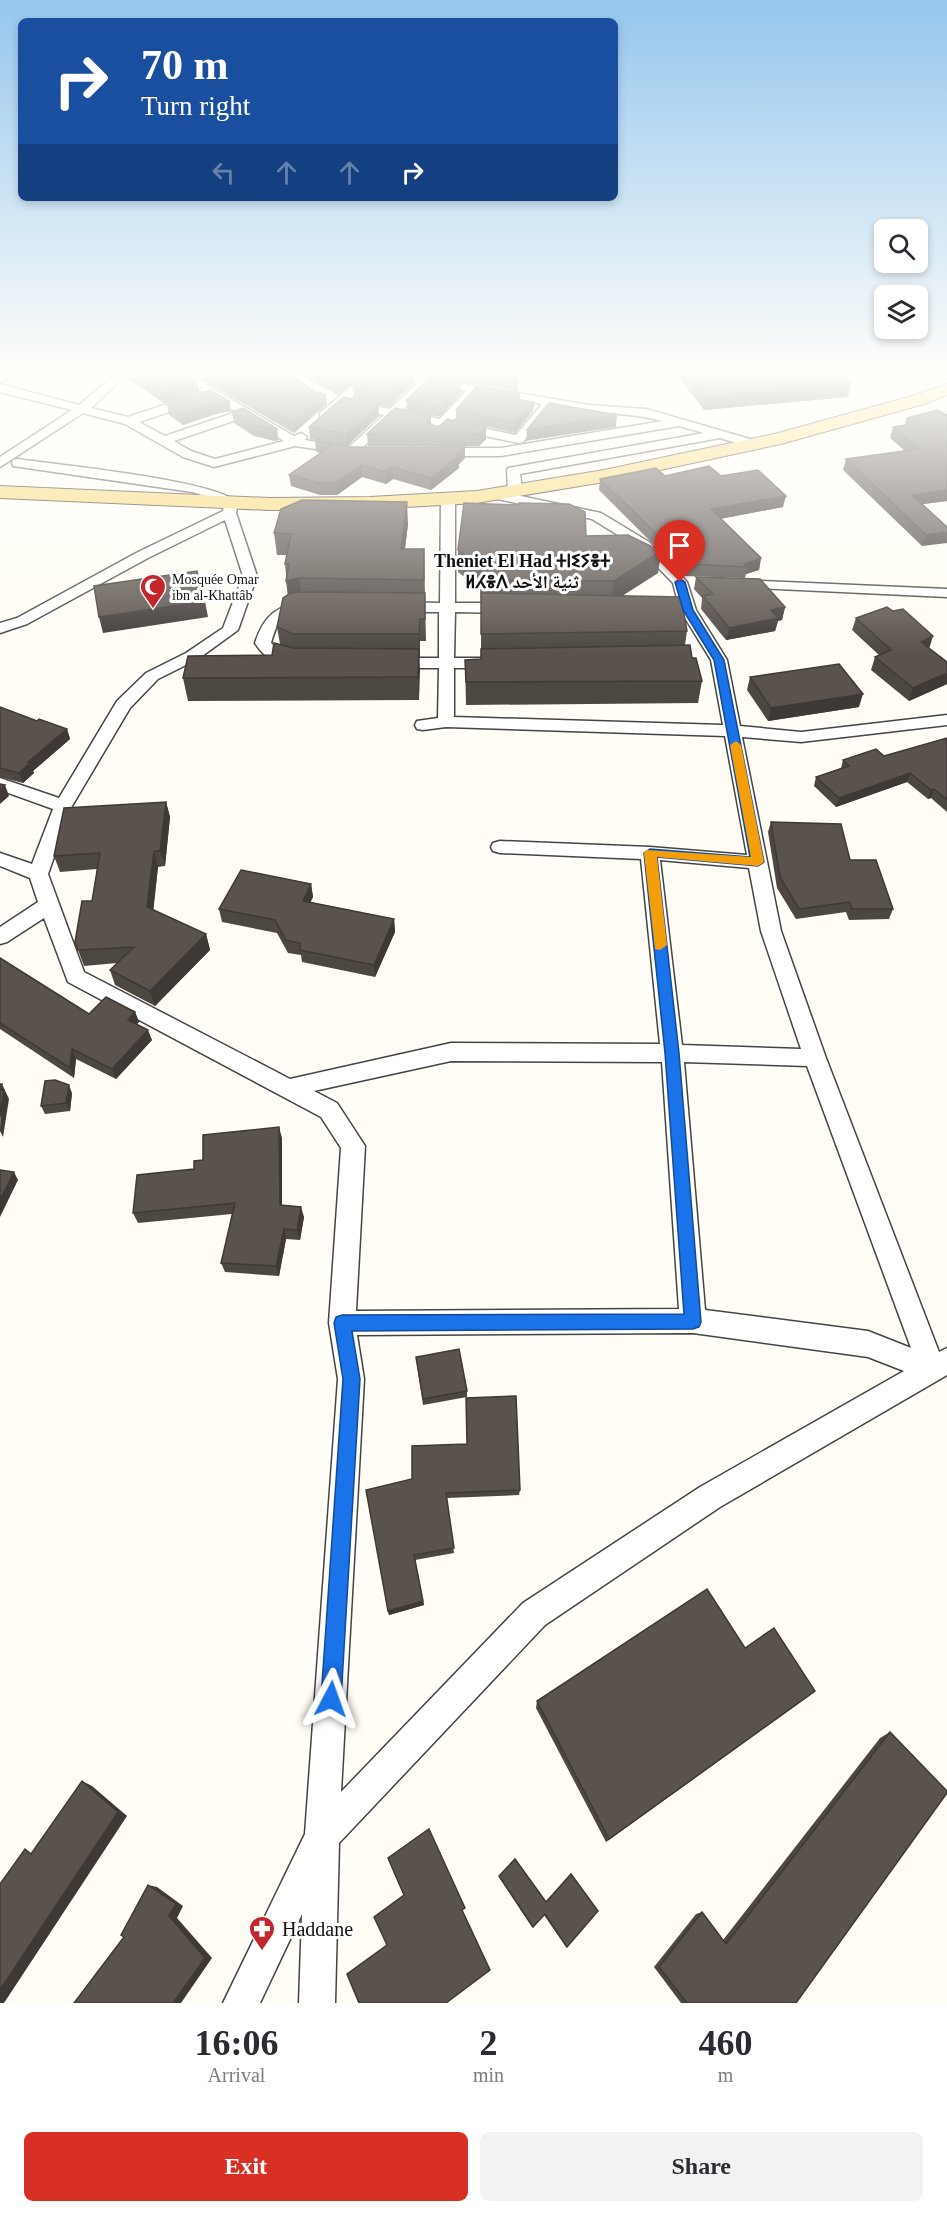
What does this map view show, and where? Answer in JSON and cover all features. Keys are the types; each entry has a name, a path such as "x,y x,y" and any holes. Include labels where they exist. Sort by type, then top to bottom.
{"main road":[{"path":"0,492 126,495 230,508 370,503 493,494 514,481 604,476 648,466"}],"street":[{"path":"42,466 193,488 217,495 230,508 250,576 230,630 192,656 152,676 123,705 63,806 38,874 75,977 329,1110 352,1146 342,1323 351,1379 322,1836 316,2003"},
{"path":"507,466 514,481 579,466"},
{"path":"493,494 596,516 644,545 686,582 683,610 719,660 771,931 815,1058 940,1365"},
{"path":"446,722 448,498"},
{"path":"0,628 22,621 230,508"},
{"path":"726,584 944,592"},
{"path":"308,663 279,660 268,652 263,643 268,622 286,611 302,607 325,607"},
{"path":"380,607 527,608"},
{"path":"695,660 719,660"},
{"path":"377,663 506,663"},
{"path":"423,725 446,722 733,731 801,737 947,720"},
{"path":"0,784 63,806"},
{"path":"500,847 650,853 758,862"},
{"path":"650,853 672,1053 693,1322"},
{"path":"0,859 38,874"},
{"path":"0,937 50,904"},
{"path":"289,1088 451,1052 672,1053 815,1058"},
{"path":"342,1323 693,1322 868,1344 940,1365"},
{"path":"241,2003 322,1836 534,1614 710,1497 940,1365"}],"building":[{"path":"301,466 359,466 336,483 319,483 289,475"},
{"path":"366,466 446,466 431,478 392,467 385,472"},
{"path":"707,466 721,476 758,470 786,496 711,509 761,558 744,564 747,567 687,564 600,479 656,468 665,476"},
{"path":"854,466 947,466 947,490 912,495 947,527 947,532 926,535"},
{"path":"302,500 407,502 401,549 424,549 424,580 299,578 286,581 289,564 285,564 291,534 274,533 281,509"},
{"path":"464,503 569,504 585,512 586,536 628,535 661,551 614,581 481,580 480,567 458,550"},
{"path":"197,571 205,601 99,617 94,586"},
{"path":"696,577 760,579 785,607 771,610 778,618 729,628 703,596 713,594"},
{"path":"299,592 425,593 425,619 420,619 419,634 293,634 277,627 283,598"},
{"path":"481,593 681,597 687,631 481,634"},
{"path":"887,607 893,611 903,609 933,636 921,642 947,662 947,673 913,688 875,657 891,650 856,618"},
{"path":"274,643 293,648 419,649 418,677 183,678 188,656 272,655"},
{"path":"690,645 692,658 696,658 702,681 466,682 465,660 481,659 481,649"},
{"path":"839,664 863,694 771,708 750,677"},
{"path":"0,707 67,729 28,762 30,763 19,773 0,768"},
{"path":"947,738 947,800 910,773 839,798 816,777 849,766 843,760 876,749 884,756"},
{"path":"166,802 160,851 154,851 147,907 206,934 150,991 110,970 134,947 78,950 75,942 82,901 92,901 100,853 54,856 64,808"},
{"path":"771,822 841,824 850,860 876,860 893,909 852,909 850,902 799,909 780,877"},
{"path":"241,870 311,884 303,901 394,919 374,965 300,950 300,943 286,940 275,920 219,909"},
{"path":"0,958 89,1014 106,997 135,1012 128,1020 148,1030 112,1069 72,1049 70,1068 0,1023"},
{"path":"55,1080 69,1085 66,1103 41,1106 45,1081"},
{"path":"0,1084 2,1084 1,1090 4,1090 0,1117"},
{"path":"279,1127 280,1205 301,1207 297,1230 284,1229 276,1266 221,1263 235,1203 133,1213 137,1175 194,1169 194,1161 203,1160 203,1135"},
{"path":"0,1170 14,1172 0,1200"},
{"path":"459,1349 467,1391 423,1399 416,1357"},
{"path":"516,1396 520,1490 446,1493 454,1548 414,1555 423,1601 388,1611 366,1490 412,1479 412,1446 467,1444 466,1398"},
{"path":"707,1589 745,1648 774,1628 815,1691 609,1839 537,1701"},
{"path":"890,1732 947,1793 796,2003 687,2003 659,1967 702,1912 726,1944"},
{"path":"82,1781 118,1812 0,1990 0,1884 25,1849 31,1854"},
{"path":"429,1829 465,1908 462,1910 490,1970 446,2003 359,2003 347,1974 387,1945 374,1917 404,1895 388,1858"},
{"path":"515,1859 546,1902 571,1874 598,1911 567,1947 545,1914 533,1927 499,1876"},
{"path":"148,1885 176,1904 169,1916 205,1958 173,2003 74,2003 124,1937 121,1935"}],"slow traffic":[{"path":"660,945 650,853 758,862 736,745"}],"place":[{"name":"Mosquée Omar ibn al-Khattâb","path":"153,610"},
{"name":"Haddane","path":"262,1952"}],"district":[{"name":"Theniet El Had ⵜⵏⵉⵢⴻⵜ ⵍⵃⴻⴷ ثنية الأحد","path":"522,571"}],"route":[{"path":"331,1699 351,1379 342,1323 693,1322 672,1053 650,853 758,862 719,660 688,610 680,582"}]}
